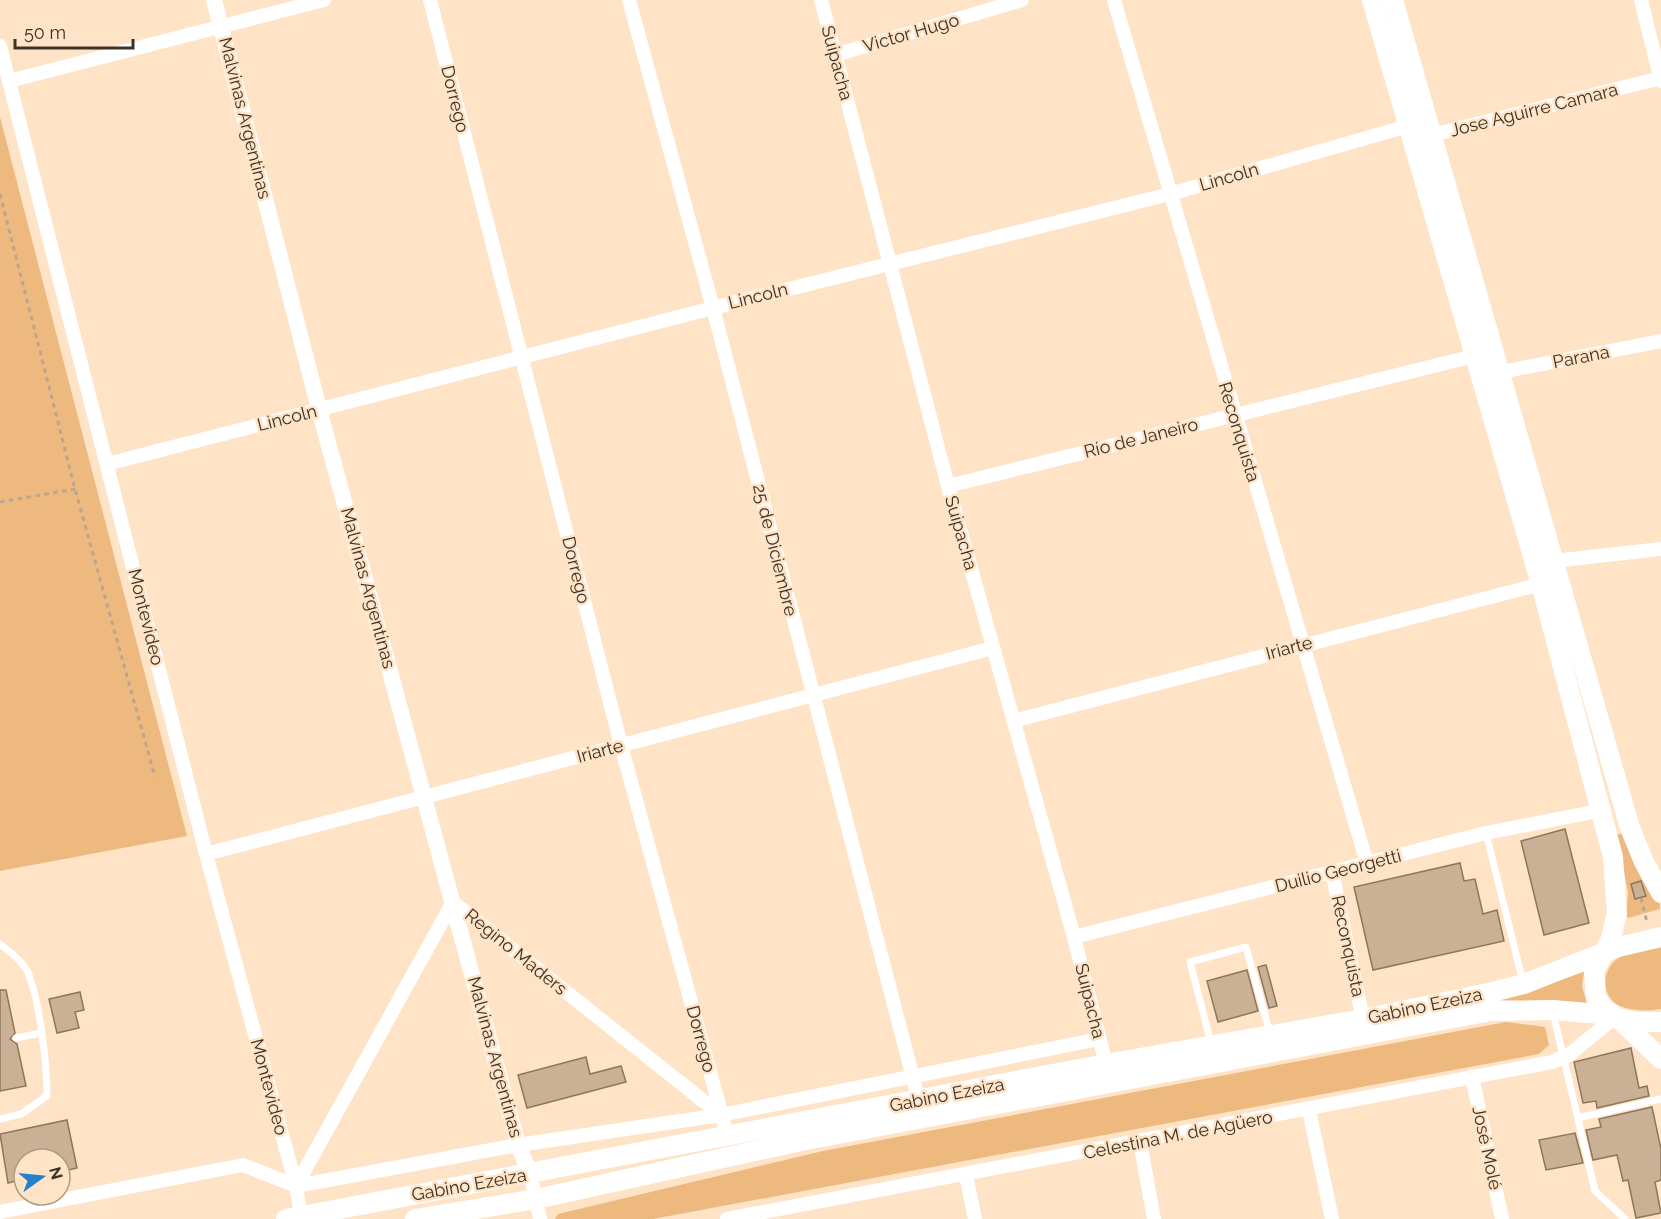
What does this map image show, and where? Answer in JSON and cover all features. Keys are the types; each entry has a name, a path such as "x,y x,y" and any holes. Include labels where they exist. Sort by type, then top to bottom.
{"main road":[{"path":"1372,0 1541,584 1603,810 1618,896 1614,929 1594,971 1594,984 1599,1002 1661,1059"},
{"path":"1393,0 1502,372 1634,837 1661,892"},
{"name":"Gabino Ezeiza","path":"293,1218 1106,1064 1363,1019 1524,984 1602,953 1656,938"},
{"name":"Gabino Ezeiza","path":"415,1219 536,1199 801,1141 1491,1011 1552,1010 1615,1017 1636,1022 1661,1022"}],"street":[{"name":"Malvinas Argentinas","path":"214,0 319,410 518,1145 530,1173"},
{"path":"9,81 324,0"},
{"name":"Dorrego","path":"430,0 621,745 728,1137"},
{"name":"25 de Diciembre","path":"629,0 713,308 919,1101"},
{"name":"Suipacha","path":"820,0 948,486 1074,937 1106,1064"},
{"name":"Victor Hugo","path":"835,55 1022,0"},
{"name":"Reconquista","path":"1114,0 1367,863"},
{"path":"1641,0 1661,79"},
{"name":"Montevideo","path":"0,46 206,854 296,1186 293,1218"},
{"name":"Jose Aguirre Camara","path":"1408,126 1432,135 1661,79"},
{"name":"Lincoln","path":"107,464 713,308 1170,194 1408,126"},
{"name":"Parana","path":"1502,372 1661,341"},
{"name":"Río de Janeiro","path":"948,486 1234,414 1474,357"},
{"path":"1541,584 1554,561 1661,549"},
{"name":"Iriarte","path":"1014,721 1303,644 1541,584"},
{"name":"Iriarte","path":"206,854 993,648"},
{"name":"Duilio Georgetti","path":"1074,937 1486,833 1603,810"},
{"name":"Reconquista","path":"1332,872 1363,1019"},
{"name":"Regino Maders","path":"296,1186 453,902 721,1115"},
{"name":"Celestina M. de Agüero","path":"727,1219 770,1215 1309,1110 1564,1057 1615,1017"},
{"path":"0,1212 243,1165 296,1186 518,1145 721,1115 1099,1039"},
{"name":"José Molé","path":"1472,1076 1503,1219"},
{"path":"1309,1110 1332,1219"},
{"path":"1140,1142 1154,1219"},
{"path":"530,1173 540,1219"},
{"path":"966,1175 975,1219"}],"lane":[{"path":"1486,833 1524,984"},
{"path":"0,944 16,957 29,973 47,1068 47,1096 21,1114 0,1119"},
{"path":"1212,1046 1190,962 1246,947 1271,1035"},
{"path":"1552,1010 1595,1191 1625,1219"},
{"path":"16,1038 41,1033"},
{"path":"1578,1118 1661,1099"}],"path":[{"path":"0,194 75,489 155,777"},
{"path":"0,502 75,489"},
{"path":"1641,898 1656,938"}],"shaded area":[{"path":"0,117 187,836 0,871"},
{"path":"1627,832 1654,896 1660,904 1660,909 1628,918 1626,915 1628,892 1617,835"},
{"path":"1661,945 1661,1009 1635,1010 1624,1008 1614,1002 1609,997 1605,984 1612,964 1627,953"},
{"path":"1584,972 1582,986 1587,1004 1500,1000"},
{"path":"1506,1022 1545,1027 1549,1045 1539,1054 653,1219 555,1219 558,1214 823,1151"}],"building":[{"path":"1565,829 1589,923 1544,935 1521,841"},
{"path":"1460,863 1464,881 1475,879 1483,914 1497,910 1504,941 1373,970 1354,887"},
{"path":"1641,881 1646,896 1635,899 1631,884"},
{"path":"1266,965 1277,1006 1269,1008 1258,967"},
{"path":"1247,970 1258,1011 1218,1022 1207,981"},
{"path":"0,990 6,990 15,1033 10,1039 17,1044 26,1086 0,1091"},
{"path":"80,992 84,1010 75,1012 79,1028 57,1033 49,999"},
{"path":"1631,1048 1639,1088 1647,1086 1649,1096 1597,1108 1596,1101 1583,1103 1574,1062"},
{"path":"586,1057 590,1074 621,1066 626,1082 527,1108 518,1075"},
{"path":"1652,1107 1661,1149 1661,1180 1655,1182 1661,1213 1636,1218 1628,1180 1623,1181 1617,1155 1593,1160 1586,1130 1601,1127 1599,1119"},
{"path":"67,1120 77,1168 72,1169 72,1147 12,1147 12,1182 8,1183 0,1134"},
{"path":"1575,1133 1583,1163 1546,1170 1539,1140"}]}
